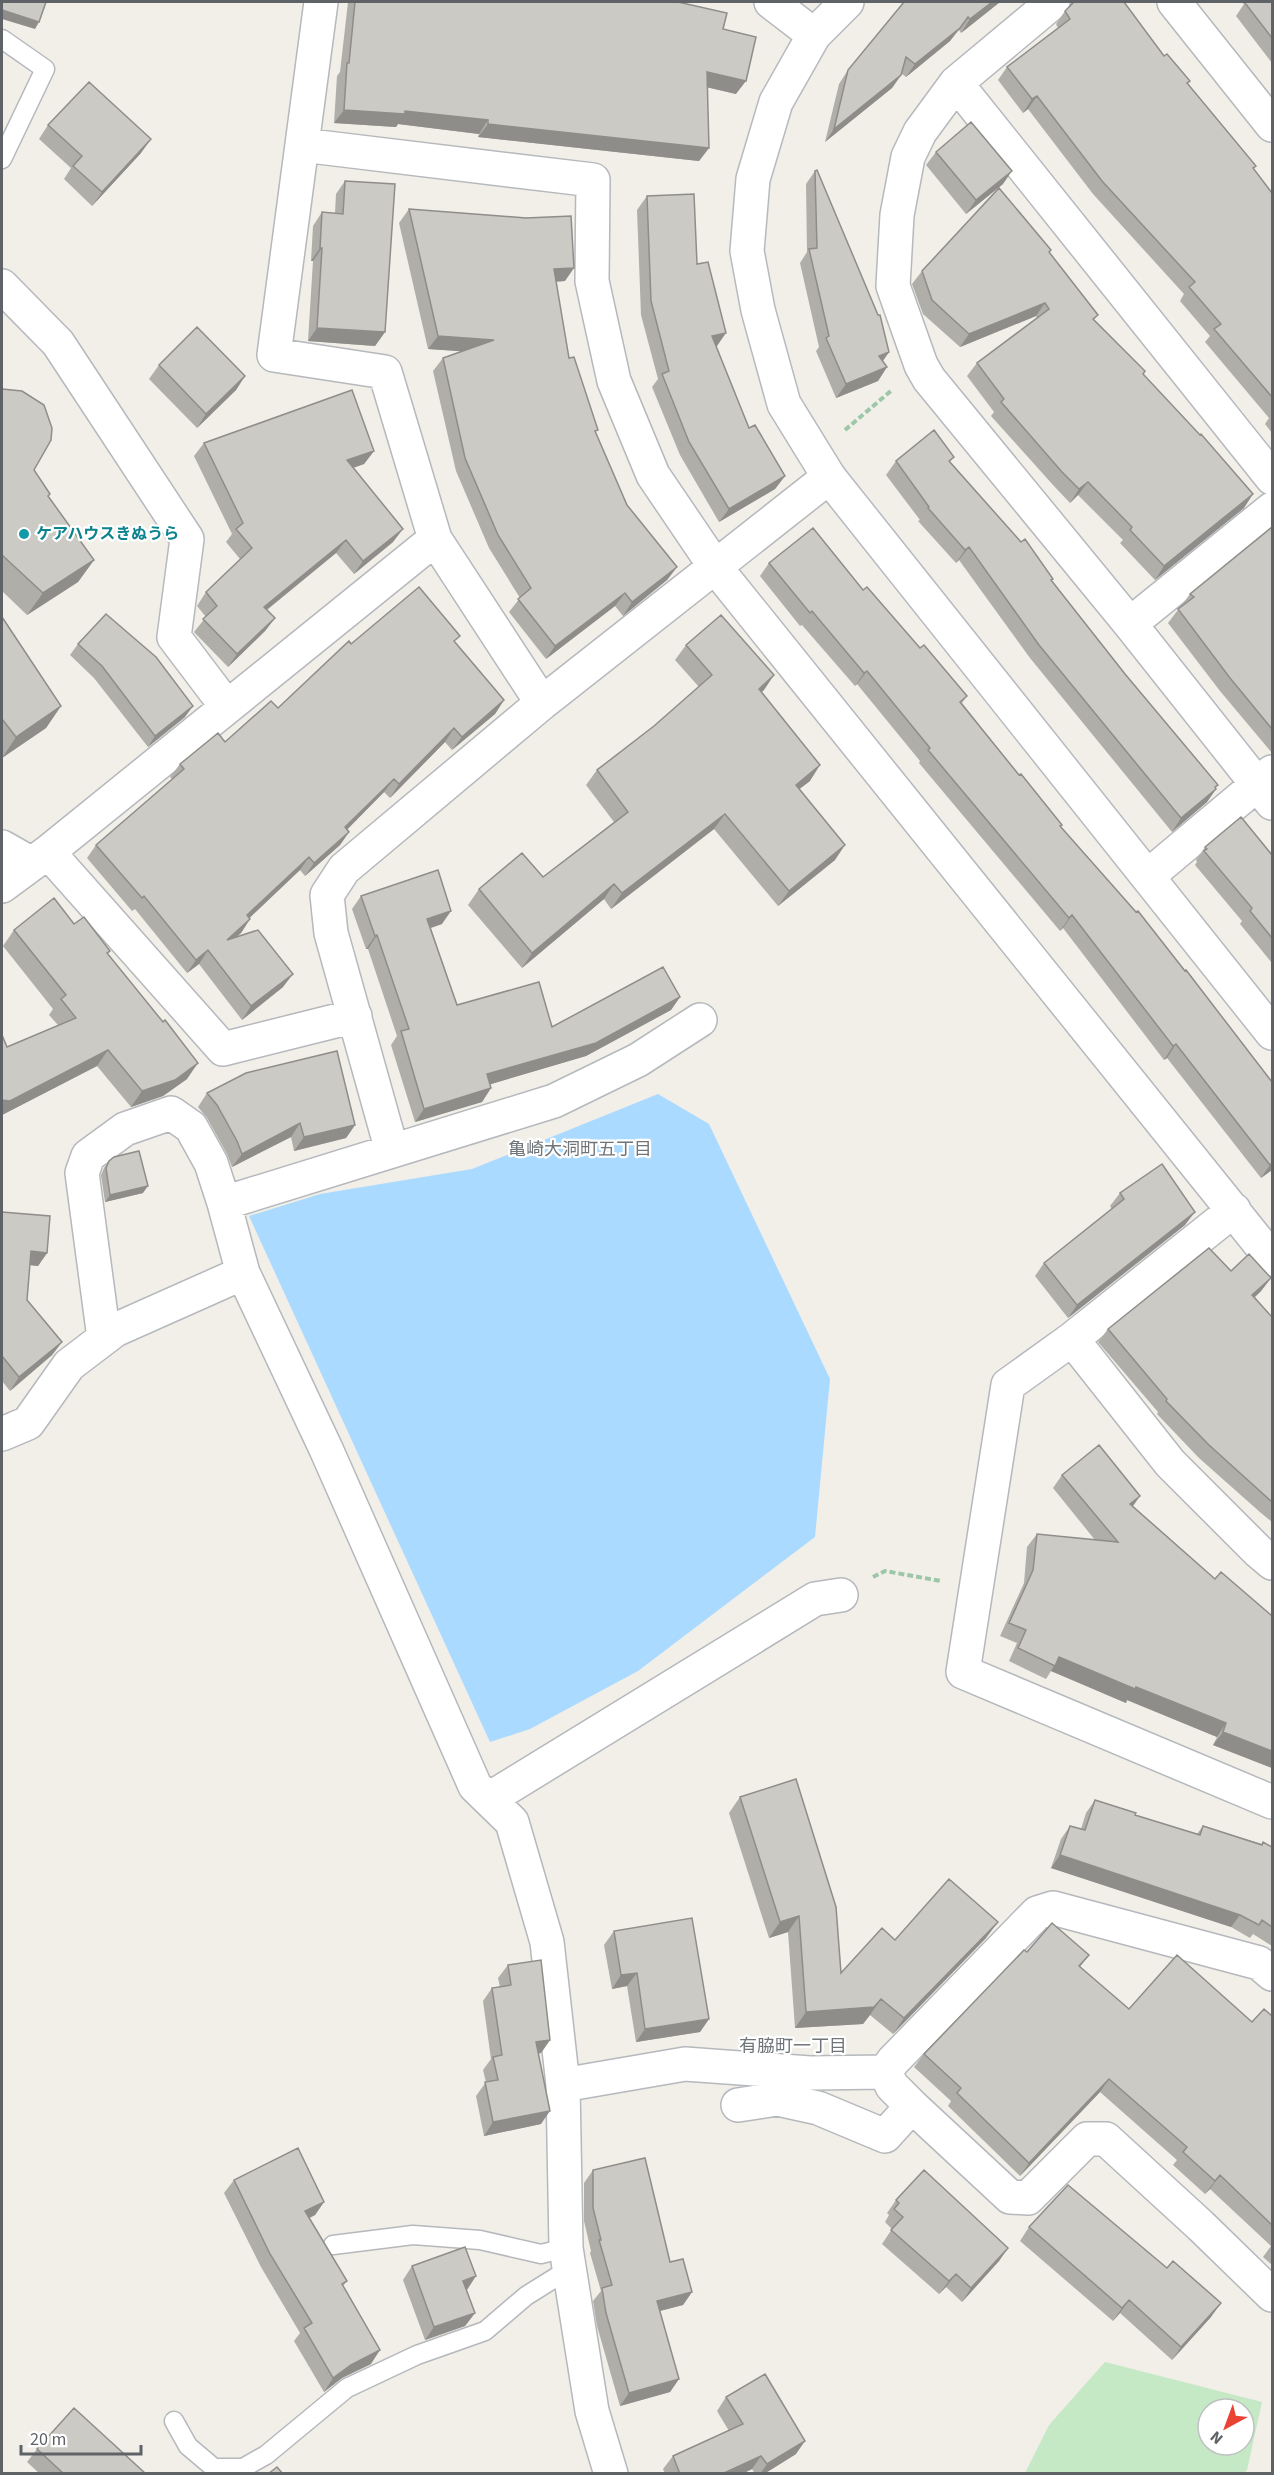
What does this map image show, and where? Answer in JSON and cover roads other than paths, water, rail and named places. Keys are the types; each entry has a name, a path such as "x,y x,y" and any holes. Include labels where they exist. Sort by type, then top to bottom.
{"street":[{"path":"321,2 274,355 385,372 435,539 542,703"},
{"path":"771,2 814,35"},
{"path":"847,2 814,35 776,102 753,179 747,251 758,310 784,404 829,477 1272,1033"},
{"path":"1053,2 956,83 920,132 908,157 897,215 893,286 921,365 936,388 1130,624 1268,787 1148,876"},
{"path":"1174,2 1269,112"},
{"path":"956,83 1272,478"},
{"path":"302,145 593,180 592,280 614,381 653,475 716,568 1272,1259"},
{"path":"2,285 58,344 187,539 174,637 227,707"},
{"path":"392,1151 331,933 327,895 344,869 542,703 829,477"},
{"path":"1130,624 1272,509"},
{"path":"2,886 40,858 435,539"},
{"path":"2,847 40,858 223,1049 355,1016"},
{"path":"224,1203 554,1101 638,1060 700,1020"},
{"path":"104,1338 82,1173 88,1156 125,1129 171,1113 191,1127 212,1163 243,1273 326,1449 475,1786 512,1822 546,1942 564,2085 567,2258 592,2411 611,2474"},
{"path":"1234,1210 1072,1340 1008,1385 963,1672 1272,1802"},
{"path":"2,1434 28,1423 69,1365 114,1330 243,1273"},
{"path":"1072,1340 1170,1463 1272,1563"},
{"path":"489,1799 815,1599 841,1595"},
{"path":"885,2072 893,2061 1037,1913 1053,1908 1259,1963 1272,1974"},
{"path":"564,2085 686,2064 810,2073 885,2072"},
{"path":"885,2072 892,2086 1010,2197 1028,2198 1087,2139 1106,2139 1272,2295"},
{"path":"738,2105 777,2099 818,2108 885,2136 912,2106"}],"lane":[{"path":"2,39 45,69 2,159"},
{"path":"333,2246 413,2235 480,2240 567,2258"},
{"path":"174,2421 188,2446 214,2468 243,2468 266,2456 347,2388 417,2355 485,2331 567,2258"}],"water":[{"path":"658,1094 709,1124 830,1379 815,1537 638,1671 530,1729 490,1742 249,1216 320,1194 472,1169"}],"place":[{"name":"ケアハウスきぬうら","path":"24,534"}],"district":[{"name":"亀崎大洞町五丁目","path":"580,1149"},
{"name":"有脇町一丁目","path":"793,2046"}]}
